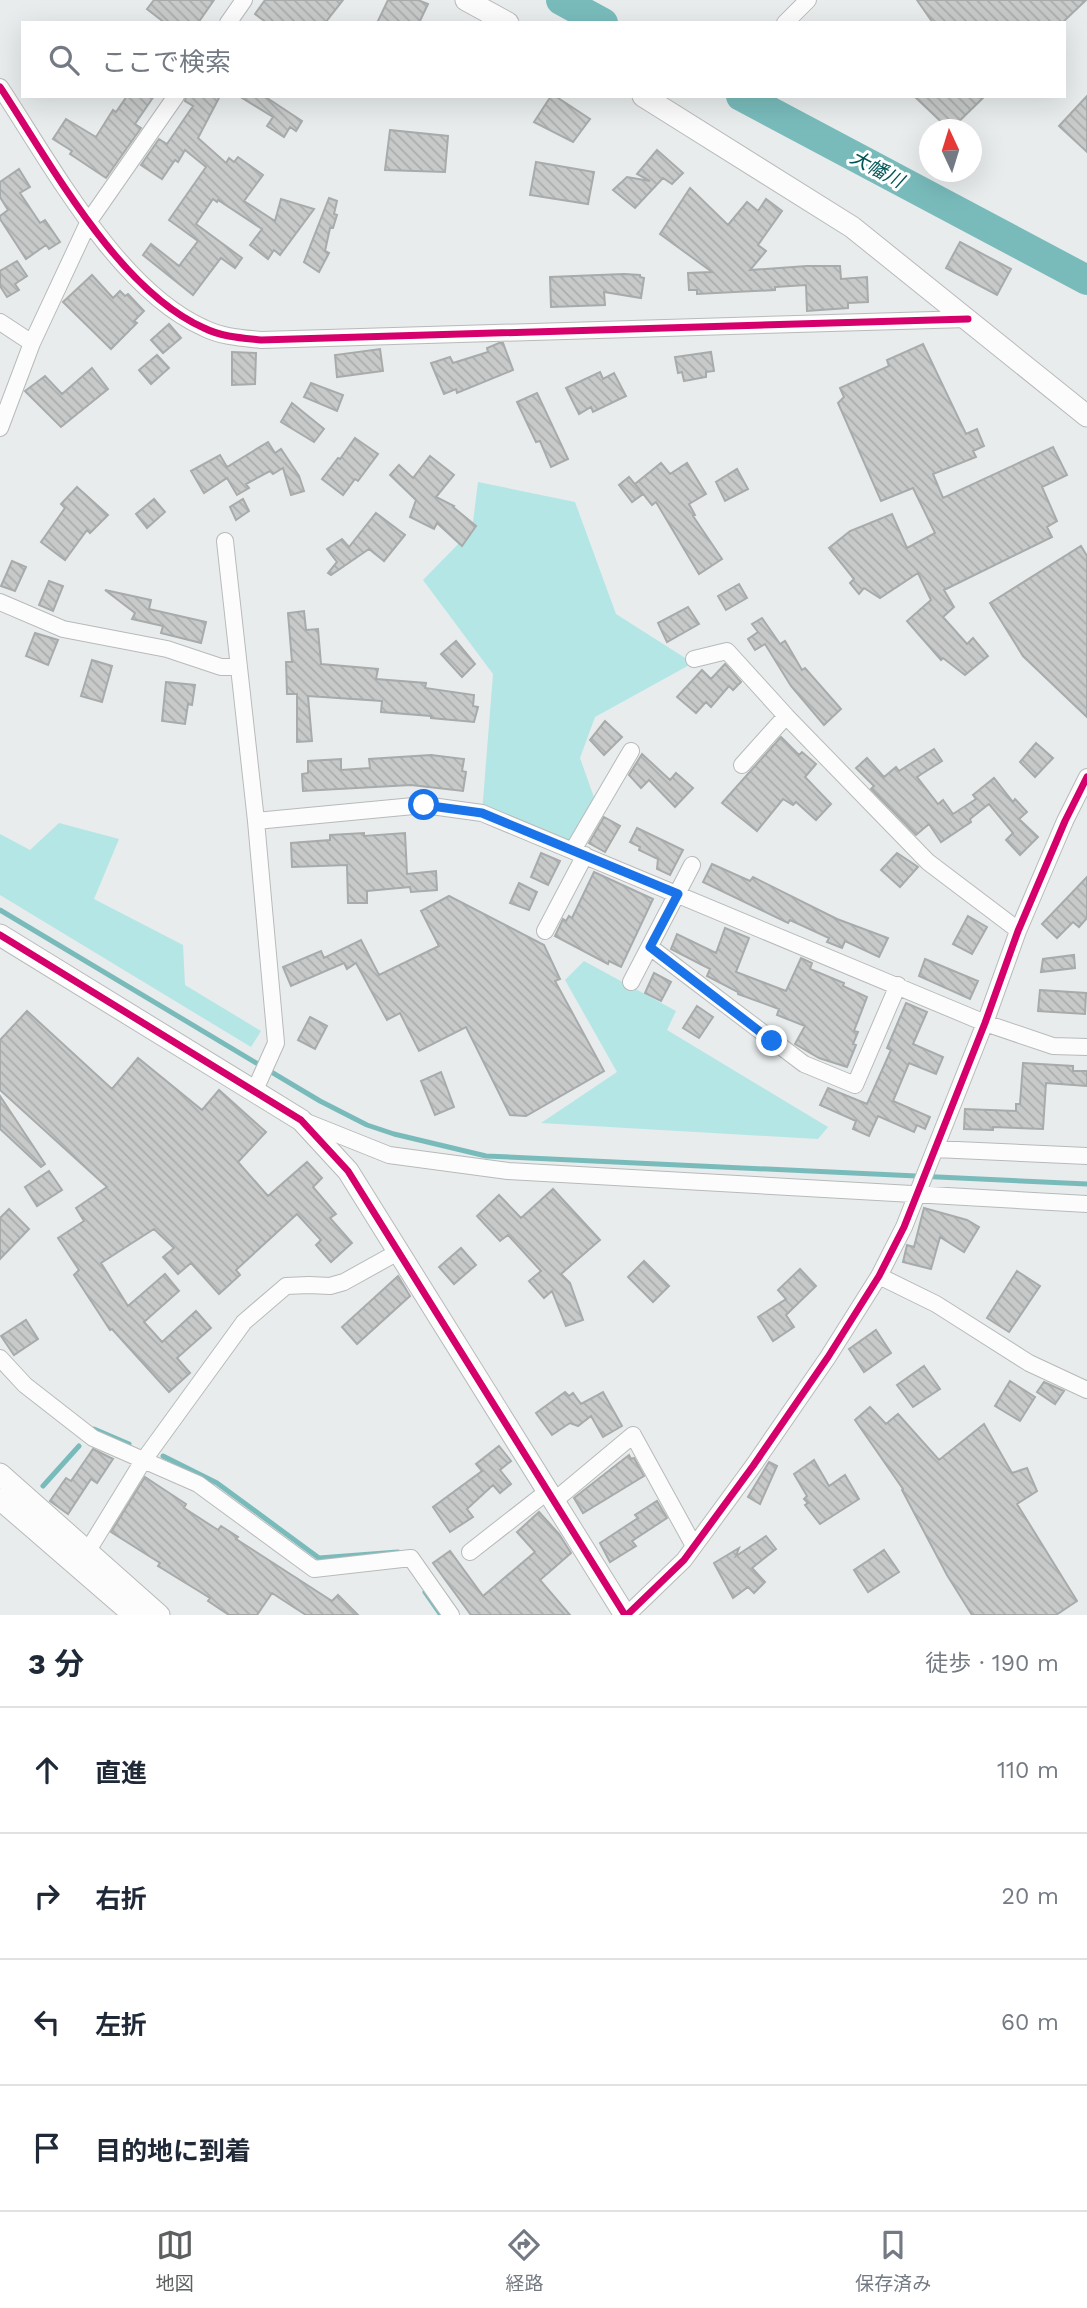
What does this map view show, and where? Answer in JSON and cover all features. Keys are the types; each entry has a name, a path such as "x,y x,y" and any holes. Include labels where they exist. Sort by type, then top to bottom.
{"street":[{"path":"229,21 244,0"},
{"path":"466,0 504,21"},
{"path":"787,21 808,0"},
{"path":"0,87 89,221 126,269 175,311 204,328 228,337 261,340 968,319"},
{"path":"0,428 32,343 89,221 175,98"},
{"path":"646,98 852,227 1087,416"},
{"path":"0,322 32,343"},
{"path":"225,541 256,821 276,1043 257,1085"},
{"path":"0,602 63,629 167,649 221,667 238,667"},
{"path":"695,659 727,651 786,716 929,862 1018,930"},
{"path":"742,765 786,716"},
{"path":"545,931 579,853 631,751"},
{"path":"0,935 257,1085 302,1120 348,1171 626,1615 684,1560 828,1357 879,1276 904,1227 985,1023 1018,930 1087,777"},
{"path":"256,821 424,805 482,813 985,1023 1053,1046 1087,1047"},
{"path":"631,982 692,865"},
{"path":"650,947 804,1064 855,1084 898,985"},
{"path":"302,1120 389,1155 508,1171 1087,1204"},
{"path":"933,1154 1087,1156"},
{"path":"87,1552 143,1461 244,1322 286,1286 330,1286 344,1282 398,1252"},
{"path":"879,1276 936,1304 1029,1363 1087,1390"},
{"path":"0,1358 25,1385 93,1438 198,1484 314,1569 411,1558 451,1615"},
{"path":"470,1552 633,1435 694,1546"},
{"path":"0,1474 159,1615"},
{"path":"0,1499 134,1615"}],"shaded area":[{"path":"478,482 575,502 616,614 693,663 595,717 580,758 596,803 577,843 482,813 493,674 423,580 472,530"},
{"path":"59,823 119,839 94,899 183,945 185,985 261,1031 251,1047 0,895 0,834 30,850"},
{"path":"584,961 676,1011 667,1030 828,1127 818,1139 541,1123 617,1072 565,980"}],"building":[{"path":"154,0 214,0 199,21 162,21 147,9"},
{"path":"265,0 343,0 327,21 264,21 255,14"},
{"path":"388,0 418,0 428,4 420,21 378,21"},
{"path":"917,0 1086,0 1064,21 932,21"},
{"path":"1087,96 1087,152 1059,126"},
{"path":"126,98 153,98 135,124 141,128 106,178 53,139 66,119 96,137 113,110 116,112"},
{"path":"186,98 219,98 198,138 226,163 229,158 234,162 238,157 263,175 244,201 275,221 281,199 314,209 280,255 274,250 268,259 250,245 262,229 213,199 196,224 242,258 235,268 221,258 193,295 143,255 151,244 179,266 198,241 169,220 206,167 185,150 162,179 141,165 159,139 167,144 193,106 185,101"},
{"path":"242,98 267,98 302,121 296,131 290,127 284,137 267,126 273,117"},
{"path":"550,98 558,98 590,119 573,142 534,122"},
{"path":"916,98 983,98 961,119 938,119"},
{"path":"390,130 448,136 445,172 385,170"},
{"path":"657,150 683,173 672,184 663,178 635,208 613,190 627,177 650,181 637,174"},
{"path":"536,162 594,172 588,204 530,195"},
{"path":"19,169 30,187 20,193 40,223 45,220 60,242 49,249 46,245 26,259 0,219 8,210 0,197 0,182"},
{"path":"690,188 728,225 747,202 758,211 766,199 782,211 758,245 766,251 750,270 840,266 841,279 867,277 868,302 848,303 848,308 807,311 806,285 775,287 775,290 697,294 697,290 689,290 688,273 712,272 660,234"},
{"path":"329,198 337,201 334,214 337,215 333,228 330,228 325,251 329,253 319,272 304,262"},
{"path":"960,242 1011,269 997,295 946,268"},
{"path":"17,261 27,276 15,284 19,290 7,297 0,286 0,271"},
{"path":"92,275 113,298 120,291 125,296 128,294 144,311 134,321 137,323 111,349 63,302"},
{"path":"640,275 644,278 641,298 604,292 605,305 551,307 550,277"},
{"path":"169,324 181,338 163,353 151,340"},
{"path":"503,343 513,370 457,393 456,389 444,394 431,363 450,357 453,363 488,352 487,348"},
{"path":"923,344 966,434 977,429 984,446 973,451 976,457 933,474 943,498 1053,447 1067,475 1042,487 1057,521 1047,527 1052,537 944,590 954,607 943,617 967,644 973,638 988,656 965,675 943,658 941,660 907,621 931,600 918,573 880,598 864,588 859,594 850,583 854,579 829,548 850,531 892,514 907,548 935,533 913,488 881,501 838,403 844,397 840,388 889,366 887,360"},
{"path":"380,349 383,371 337,377 335,355"},
{"path":"232,352 256,353 255,384 232,385"},
{"path":"711,352 714,371 706,372 706,377 684,381 682,372 678,373 675,357"},
{"path":"157,355 169,368 151,384 139,370"},
{"path":"92,368 108,389 61,427 25,391 45,376 62,394"},
{"path":"600,372 603,379 614,373 626,396 593,412 591,407 579,414 566,388"},
{"path":"311,383 343,395 337,411 304,397"},
{"path":"537,393 568,459 551,467 540,441 536,442 517,402"},
{"path":"292,403 324,429 314,442 281,422"},
{"path":"355,438 378,454 358,481 355,479 343,495 322,479"},
{"path":"268,442 275,453 281,449 299,476 304,491 291,495 283,468 273,474 270,471 246,484 249,488 237,495 227,478 204,493 191,471 220,455 227,467"},
{"path":"430,456 454,475 436,497 454,506 476,526 462,546 437,523 434,529 410,517 416,500 390,475 399,465 413,478"},
{"path":"661,463 670,474 687,463 706,494 689,504 695,515 693,516 722,559 699,574 656,502 652,505 635,484"},
{"path":"737,469 748,489 725,501 716,482"},
{"path":"629,477 643,494 632,502 619,485"},
{"path":"77,487 108,515 90,533 87,530 65,560 41,542 65,508 61,504"},
{"path":"154,499 165,512 147,528 136,514"},
{"path":"243,499 249,511 236,520 230,507"},
{"path":"376,513 405,535 384,561 369,549 331,575 328,573 337,562 327,549 342,539 349,547"},
{"path":"1081,546 1087,556 1087,717 1023,656 990,603"},
{"path":"12,561 26,567 15,591 1,586"},
{"path":"49,581 63,586 53,611 39,605"},
{"path":"739,584 747,598 726,610 718,596"},
{"path":"105,590 151,600 149,609 206,622 201,643 161,633 163,626 132,619 135,613"},
{"path":"688,607 699,624 667,642 658,623"},
{"path":"304,611 306,630 318,629 321,664 378,669 376,679 426,683 425,688 474,695 473,706 478,707 474,722 381,712 382,701 308,696 312,741 297,742 297,694 287,694 286,662 292,662 288,613"},
{"path":"762,618 780,644 785,641 802,670 805,668 841,709 824,725 791,686 765,644 755,650 748,639 758,632 752,624"},
{"path":"35,633 58,640 48,665 26,656"},
{"path":"456,641 475,664 462,677 441,654"},
{"path":"92,660 112,666 102,702 81,696"},
{"path":"725,664 741,682 733,690 729,686 711,707 706,702 696,713 677,697 702,670 711,679"},
{"path":"166,682 195,685 185,724 162,721"},
{"path":"605,721 622,737 604,755 590,740"},
{"path":"781,737 799,755 802,752 816,764 805,777 831,804 816,820 796,802 793,805 783,799 757,831 722,803"},
{"path":"1036,743 1053,758 1035,777 1020,762"},
{"path":"934,749 942,761 917,777 938,804 943,800 953,814 976,799 973,795 994,778 1013,802 1015,799 1027,812 1019,819 1038,837 1020,855 1006,840 1013,833 989,804 970,819 971,822 941,842 929,824 916,835 871,789 874,786 856,768 867,758 884,777 896,767 899,771"},
{"path":"642,754 670,780 676,773 693,788 675,807 649,780 641,788 629,775"},
{"path":"431,755 464,759 462,771 466,772 463,791 411,785 303,791 302,774 308,773 308,761 341,759 341,770 370,768 369,759"},
{"path":"604,817 620,826 605,852 589,843"},
{"path":"637,828 683,850 670,875 657,869 658,859 639,850 640,847 630,842"},
{"path":"364,833 364,836 405,833 407,874 436,871 437,890 411,892 410,887 367,891 367,903 348,903 347,865 292,867 291,843 330,840 330,835"},
{"path":"541,853 560,861 548,885 531,877"},
{"path":"897,853 918,867 900,887 881,870"},
{"path":"712,864 750,881 753,877 837,919 888,938 879,957 845,941 842,948 827,942 829,938 790,920 788,923 703,882"},
{"path":"594,872 653,899 621,967 609,961 608,964 555,936 563,919 566,921 569,916 572,918"},
{"path":"1087,877 1087,918 1079,927 1073,922 1057,938 1042,924"},
{"path":"519,883 537,892 529,910 510,903"},
{"path":"449,896 544,945 560,979 555,981 604,1071 526,1116 510,1115 466,1027 419,1051 400,1013 387,1020 356,963 347,969 344,963 291,986 283,967 321,951 324,958 361,940 379,975 439,946 421,911"},
{"path":"968,916 987,927 972,954 953,944"},
{"path":"725,928 749,938 736,972 786,991 801,958 812,963 810,969 844,983 843,986 867,997 854,1031 858,1032 853,1044 856,1045 847,1067 819,1058 795,1044 805,1026 777,1015 779,1009 738,994 707,976 710,969 671,949 677,934 716,953"},
{"path":"1074,955 1075,968 1041,972 1043,959"},
{"path":"925,959 978,981 970,999 919,976"},
{"path":"654,973 671,982 661,1001 645,993"},
{"path":"1040,990 1086,993 1085,1014 1038,1011"},
{"path":"906,1003 927,1012 913,1044 943,1057 936,1074 909,1063 893,1101 930,1117 925,1129 917,1125 914,1132 878,1116 869,1136 853,1129 856,1121 820,1105 828,1088 867,1104 891,1050 887,1048"},
{"path":"697,1006 713,1017 699,1038 683,1028"},
{"path":"27,1011 112,1089 138,1058 202,1110 219,1090 266,1132 238,1162 268,1196 307,1162 322,1178 313,1187 336,1214 330,1218 352,1243 331,1262 316,1245 321,1240 297,1214 236,1270 240,1275 219,1294 191,1263 178,1274 163,1257 174,1248 154,1229 101,1263 128,1306 165,1274 179,1291 144,1322 162,1342 196,1311 211,1328 177,1358 190,1373 169,1392 112,1329 110,1330 74,1275 79,1270 58,1238 84,1221 76,1208 107,1187 0,1090 0,1040"},
{"path":"310,1017 327,1026 315,1049 298,1040"},
{"path":"1023,1063 1073,1066 1073,1071 1087,1071 1087,1086 1046,1083 1043,1129 964,1129 965,1109 1016,1111 1016,1104 1020,1104"},
{"path":"441,1072 454,1107 435,1115 421,1081"},
{"path":"0,1096 45,1164 41,1167 0,1129"},
{"path":"49,1171 62,1190 37,1206 25,1187"},
{"path":"553,1189 600,1240 561,1274 570,1283 583,1320 566,1326 552,1291 544,1298 529,1281 541,1271 508,1235 500,1241 477,1216 499,1195 521,1218"},
{"path":"924,1208 967,1220 979,1227 964,1252 940,1237 931,1269 903,1262 907,1245 914,1247"},
{"path":"9,1209 29,1229 0,1259 0,1218"},
{"path":"461,1248 476,1265 454,1284 439,1267"},
{"path":"644,1261 669,1286 653,1302 628,1277"},
{"path":"800,1269 816,1286 786,1315 794,1327 773,1341 758,1317 786,1299 778,1290"},
{"path":"1017,1271 1040,1286 1009,1332 987,1318"},
{"path":"398,1276 410,1296 357,1344 342,1327"},
{"path":"26,1320 38,1339 14,1355 1,1336"},
{"path":"876,1330 891,1353 864,1372 849,1349"},
{"path":"924,1366 940,1389 913,1407 897,1385"},
{"path":"1010,1381 1035,1397 1020,1421 995,1406"},
{"path":"1044,1382 1064,1391 1055,1404 1037,1392"},
{"path":"565,1392 569,1396 573,1393 581,1404 603,1392 622,1426 603,1437 591,1416 578,1426 570,1423 552,1435 536,1413"},
{"path":"870,1407 886,1424 898,1414 939,1460 984,1424 1012,1473 1027,1468 1037,1491 1017,1504 1077,1601 1056,1615 972,1615 947,1575 903,1489 855,1420"},
{"path":"499,1446 511,1461 500,1470 511,1484 500,1493 493,1485 467,1509 473,1517 450,1532 433,1507 482,1471 476,1464"},
{"path":"93,1449 113,1459 97,1483 91,1479 68,1514 50,1501 66,1478 71,1481"},
{"path":"629,1455 631,1459 634,1458 644,1476 583,1513 574,1498"},
{"path":"814,1460 829,1486 845,1475 859,1499 820,1524 805,1505 808,1503 804,1499 807,1496 794,1474"},
{"path":"769,1462 777,1466 760,1504 748,1497"},
{"path":"145,1477 186,1504 184,1508 218,1530 221,1526 238,1537 236,1539 332,1601 338,1595 358,1615 306,1615 272,1593 257,1615 229,1615 208,1601 210,1598 158,1566 160,1563 111,1532"},
{"path":"657,1501 667,1518 632,1541 636,1546 610,1562 600,1543 638,1518 635,1515"},
{"path":"539,1512 559,1534 571,1553 540,1580 570,1615 471,1615 433,1563 450,1551 483,1596 535,1552 517,1532"},
{"path":"766,1536 776,1549 752,1568 765,1582 754,1593 748,1587 733,1598 714,1563 739,1548 736,1556"},
{"path":"884,1550 899,1572 868,1592 854,1570"}],"waterway":[{"name":"大幡川","path":"561,0 599,21"},
{"name":"大幡川","path":"745,98 1087,280"},
{"path":"0,910 320,1101 367,1125 394,1134 486,1156 1087,1184"},
{"path":"94,1429 129,1444"},
{"path":"43,1486 79,1446"},
{"path":"163,1456 217,1483 319,1558 398,1552"},
{"path":"425,1592 441,1615"}],"cycle path":[{"path":"0,87 64,187 115,255 143,285 173,310 204,328 225,335 261,340 968,319"},
{"path":"627,1615 684,1560 828,1357 879,1276 904,1227 985,1023 1018,931 1087,777"},
{"path":"0,935 301,1120 348,1171 625,1615"}],"route":[{"path":"424,805 482,813 678,894 650,947 772,1041"}]}
